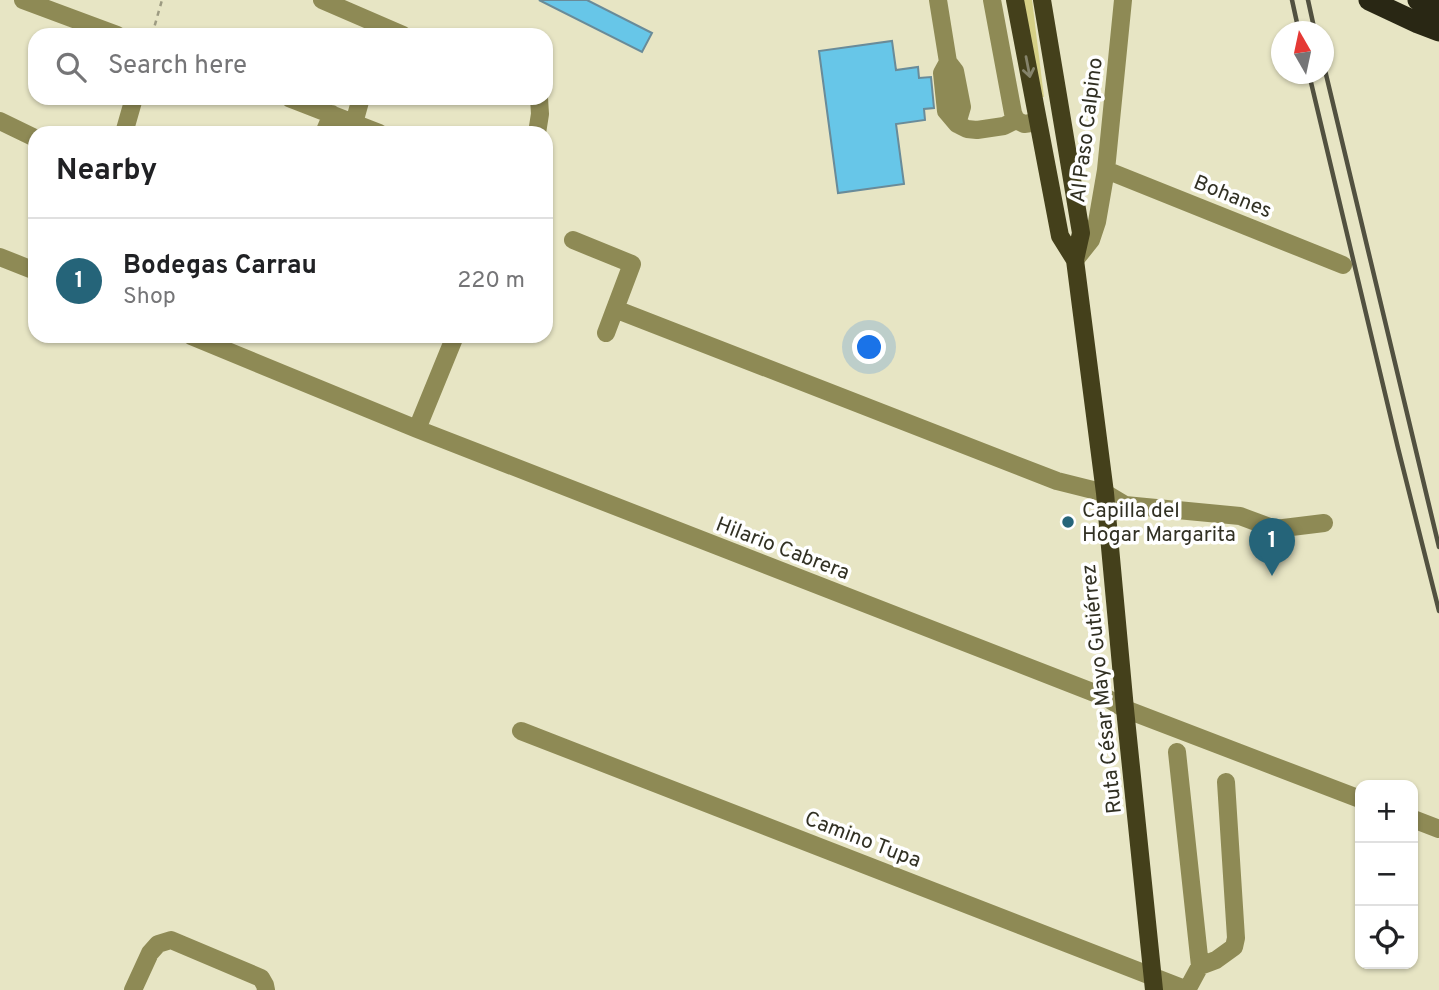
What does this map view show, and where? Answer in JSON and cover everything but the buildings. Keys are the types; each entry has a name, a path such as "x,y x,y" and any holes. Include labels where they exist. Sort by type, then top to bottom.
{"highway":[{"path":"1368,0 1439,31"},
{"path":"1418,0 1439,10"}],"main road":[{"name":"Ruta César Mayo Gutiérrez","path":"1015,0 1060,236 1075,260"},
{"name":"Ruta César Mayo Gutiérrez","path":"1042,0 1081,233 1075,260 1105,493 1154,983"}],"street":[{"path":"23,0 98,28"},
{"path":"322,0 374,28"},
{"path":"938,0 948,62 942,73 946,111 957,124 967,129 1004,126 1016,120"},
{"path":"992,0 1013,113 1016,120 1024,124 1038,122"},
{"name":"Al Paso Calpino","path":"1075,260 1091,240 1097,222 1106,170 1123,0"},
{"path":"126,126 132,105"},
{"path":"308,105 362,126"},
{"path":"354,123 359,105"},
{"path":"538,126 539,105"},
{"path":"327,126 332,114"},
{"path":"0,121 28,135"},
{"name":"Bohanes","path":"1106,170 1343,265"},
{"path":"573,240 632,264 606,334"},
{"path":"0,257 28,268"},
{"path":"615,309 1057,481 1105,493 1125,505 1240,516 1275,529 1324,523"},
{"name":"Hilario Cabrera","path":"229,343 417,429 1355,797"},
{"path":"417,429 452,343"},
{"name":"Camino Tupa","path":"521,731 1154,983 1187,990"},
{"path":"1177,752 1200,966 1187,990"},
{"path":"1200,966 1216,960 1234,947 1236,938 1226,782"},
{"path":"1418,821 1439,829"},
{"path":"133,990 150,953 158,944 171,940 261,978 266,990"}],"path":[{"path":"154,28 162,0"}],"shaded area":[{"path":"1021,0 1032,0 1044,97 1040,97"}],"railway":[{"path":"1292,0 1297,21"},
{"path":"1308,0 1313,21"},
{"path":"1311,84 1439,611"},
{"path":"1328,84 1439,547"}],"place":[{"name":"Capilla del Hogar Margarita","path":"1068,522"},
{"name":"Bodegas Carrau","path":"1272,576"}]}
